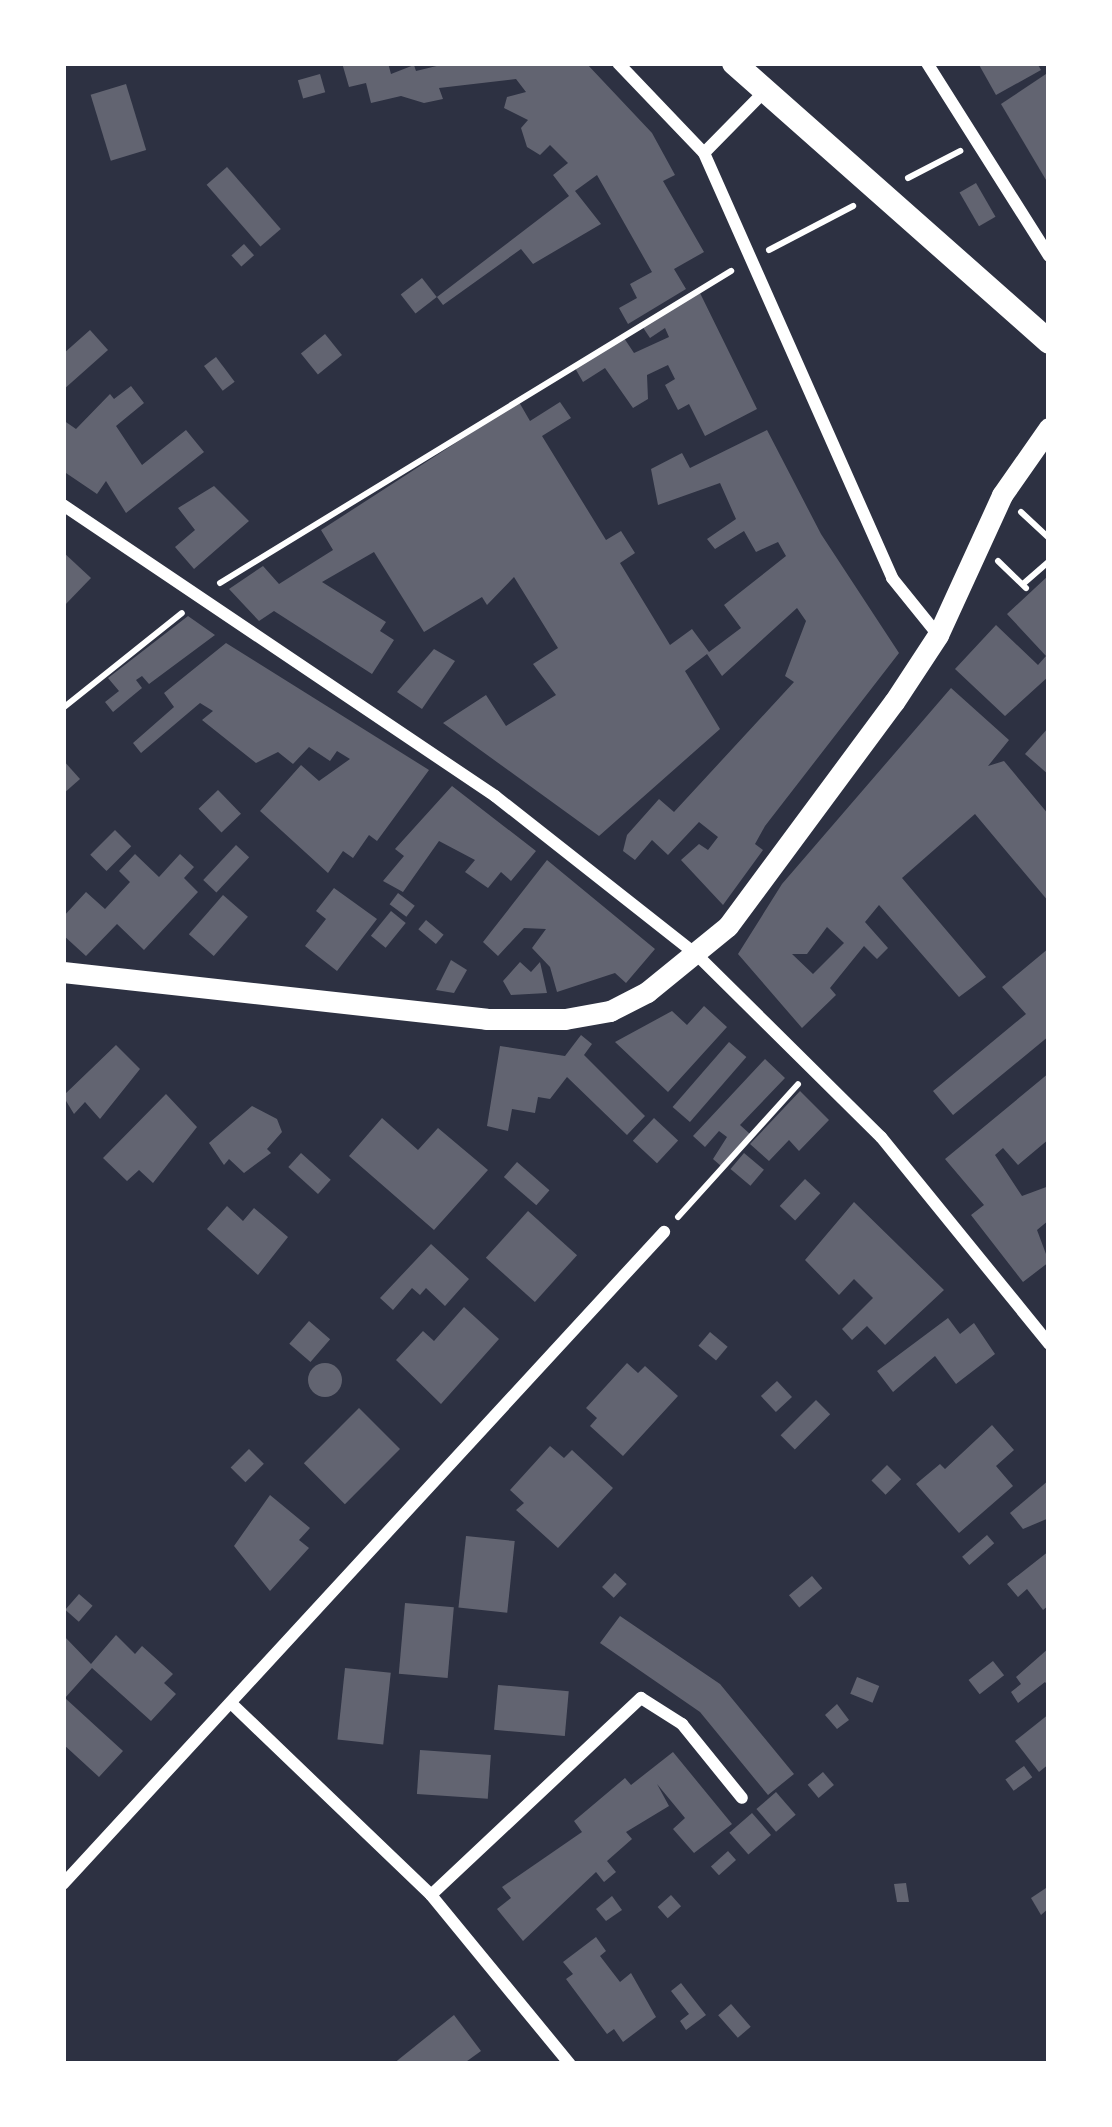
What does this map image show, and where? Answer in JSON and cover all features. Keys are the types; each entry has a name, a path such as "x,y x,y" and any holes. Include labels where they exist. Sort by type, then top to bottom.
{"main road":[{"path":"734,63 1049,342"}],"street":[{"path":"618,63 704,153 892,578 938,635"},
{"path":"927,63 1049,256"},
{"path":"704,153 765,91"},
{"path":"63,972 402,1014 565,1019 610,1011 698,955 728,926 938,635 1002,495 1049,428"},
{"path":"63,505 495,796 698,955 880,1137 1049,1344"},
{"path":"63,1884 234,1706 664,1232"},
{"path":"431,1895 640,1698 682,1724 742,1798"},
{"path":"234,1706 431,1895 570,2064"}],"path":[{"path":"63,708 199,597 751,260"},
{"path":"1006,568 1025,586 1049,561"},
{"path":"664,1232 813,1068"}],"building":[{"path":"342,63 388,63 391,74 414,65 416,71 449,63 586,63 652,133 675,175 663,181 704,252 674,269 686,289 628,324 619,308 637,298 630,284 652,272 597,175 575,191 601,224 533,264 521,249 443,305 437,297 569,196 553,175 568,163 550,145 540,155 527,147 521,128 528,120 504,108 507,97 526,92 516,79 439,88 443,99 424,103 401,96 371,103 366,83 349,87"},
{"path":"978,63 1037,63 1041,70 996,95"},
{"path":"1049,72 1049,185 1001,104"},
{"path":"320,74 325,92 303,99 298,80"},
{"path":"126,84 146,150 111,161 91,95"},
{"path":"227,167 281,229 260,247 207,185"},
{"path":"976,183 996,217 979,226 960,192"},
{"path":"244,244 254,255 241,267 231,255"},
{"path":"422,278 437,297 415,314 401,295"},
{"path":"700,293 757,409 705,436 689,404 678,410 665,385 675,379 668,365 647,375 648,399 633,408 605,368 583,382 575,368 624,338 634,353 669,337 665,328 650,338 642,326"},
{"path":"90,330 108,350 63,390 63,354"},
{"path":"325,334 342,355 318,374 301,354"},
{"path":"216,357 235,382 223,391 204,366"},
{"path":"131,386 144,403 116,426 142,465 186,430 204,452 126,513 106,481 97,494 63,471 63,420 76,429 110,394 114,399"},
{"path":"519,402 530,421 560,402 571,418 542,436 606,540 621,531 635,553 620,563 670,645 692,629 709,652 741,628 724,605 786,556 778,542 756,552 744,531 715,549 707,539 736,519 720,483 658,505 651,469 682,453 690,468 767,430 821,534 899,653 765,826 755,844 763,850 723,905 681,860 699,844 708,850 718,837 699,822 668,855 652,840 635,860 623,851 627,835 659,799 674,812 794,682 785,676 806,621 797,608 722,676 707,654 685,671 720,729 599,836 443,723 486,695 506,726 556,695 533,664 558,648 514,577 487,605 482,597 424,632 374,552 322,582 386,622 380,631 394,640 372,674 274,611 259,621 229,589 263,566 279,584 333,550 321,530"},
{"path":"214,486 249,521 194,569 175,547 195,530 178,508"},
{"path":"63,552 91,578 63,607"},
{"path":"1049,575 1049,676 1005,716 955,669 996,625 1038,665 1046,656 1007,614"},
{"path":"188,616 215,635 149,684 142,676 136,680 142,688 113,712 105,702 119,691 108,678"},
{"path":"226,643 429,770 377,841 369,835 353,858 343,851 328,873 260,811 301,765 319,781 350,759 337,751 330,761 309,747 293,764 278,752 256,763 202,720 213,711 200,703 141,753 133,743 174,707 164,693"},
{"path":"434,649 455,661 422,709 397,692"},
{"path":"951,688 1009,740 988,766 1004,761 1049,815 1049,902 975,814 902,878 986,977 959,997 879,905 865,922 888,948 877,959 864,946 830,988 836,995 802,1028 738,954 782,884","holes":["827,927 844,943 813,974 792,954 807,954"]},
{"path":"1049,727 1049,775 1025,754"},
{"path":"63,760 80,779 63,794"},
{"path":"452,786 536,851 511,881 501,872 488,888 465,872 475,860 439,841 403,892 383,881 404,856 395,849"},
{"path":"218,790 241,814 222,832 199,809"},
{"path":"115,830 131,846 107,871 90,855"},
{"path":"236,845 249,857 216,892 203,880"},
{"path":"135,854 159,877 180,854 194,867 184,878 198,892 144,950 117,924 86,956 63,935 63,917 86,892 105,909 130,882 119,871"},
{"path":"547,860 655,949 626,983 615,973 557,992 550,967 532,948 546,929 524,928 498,956 483,942"},
{"path":"334,888 377,919 337,971 305,946 326,919 316,911"},
{"path":"398,893 415,906 406,917 390,904"},
{"path":"223,895 248,917 214,956 189,934"},
{"path":"391,911 406,923 386,948 371,936"},
{"path":"426,920 444,935 436,944 418,929"},
{"path":"1049,948 1049,1036 953,1115 933,1091 1026,1014 1002,987"},
{"path":"451,960 467,970 454,993 436,990"},
{"path":"520,962 531,972 540,962 547,993 511,995 503,981"},
{"path":"704,1006 727,1027 668,1092 615,1042 672,1011 687,1025"},
{"path":"581,1035 592,1044 584,1055 645,1116 627,1135 567,1077 550,1099 538,1097 535,1113 512,1109 508,1131 487,1126 500,1046 565,1056"},
{"path":"729,1042 746,1057 690,1122 673,1107"},
{"path":"116,1045 140,1069 100,1119 85,1102 74,1114 63,1096"},
{"path":"765,1059 785,1078 740,1125 750,1134 721,1166 713,1159 727,1137 719,1131 705,1147 693,1136"},
{"path":"1049,1073 1049,1139 1018,1165 1003,1148 995,1155 1022,1196 1049,1186 1049,1220 1037,1230 1049,1262 1023,1282 971,1215 984,1205 945,1159"},
{"path":"800,1091 829,1120 799,1151 789,1140 769,1161 750,1144"},
{"path":"166,1094 197,1127 153,1183 139,1170 127,1181 103,1158"},
{"path":"252,1106 277,1119 282,1132 267,1149 271,1153 244,1173 229,1159 224,1165 209,1143"},
{"path":"382,1118 418,1150 438,1128 488,1170 434,1230 349,1156"},
{"path":"654,1118 678,1141 657,1163 633,1141"},
{"path":"301,1153 331,1180 318,1194 288,1167"},
{"path":"744,1153 764,1170 750,1186 731,1169"},
{"path":"517,1162 549,1190 536,1205 504,1177"},
{"path":"805,1179 820,1193 795,1220 780,1206"},
{"path":"854,1202 944,1290 885,1345 867,1326 852,1340 842,1329 873,1298 854,1279 839,1295 805,1260"},
{"path":"227,1206 243,1221 254,1208 288,1237 258,1275 207,1229"},
{"path":"528,1211 577,1255 535,1302 486,1258"},
{"path":"431,1244 469,1279 445,1306 426,1288 420,1295 412,1288 393,1310 380,1298"},
{"path":"464,1307 499,1339 441,1404 396,1360 423,1331 434,1341"},
{"path":"948,1318 960,1334 974,1323 995,1354 956,1384 935,1356 893,1392 877,1371"},
{"path":"309,1321 330,1339 310,1362 289,1344"},
{"path":"710,1332 728,1347 716,1361 698,1346"},
{"path":"325,1363 337,1368 342,1380 337,1392 325,1397 313,1392 308,1380 313,1368"},
{"path":"627,1363 638,1373 645,1366 678,1396 623,1456 590,1426 597,1418 586,1408"},
{"path":"777,1381 792,1397 776,1412 761,1396"},
{"path":"816,1400 830,1414 795,1449 781,1435"},
{"path":"359,1408 400,1449 345,1504 304,1463"},
{"path":"992,1425 1014,1450 996,1466 1013,1486 959,1533 916,1484 940,1464 945,1469"},
{"path":"550,1446 564,1458 572,1450 613,1488 558,1548 516,1510 524,1503 510,1490"},
{"path":"249,1449 264,1464 245,1482 231,1467"},
{"path":"887,1465 901,1479 886,1495 871,1481"},
{"path":"1049,1480 1049,1518 1023,1529 1010,1513"},
{"path":"270,1495 310,1528 299,1540 309,1548 270,1591 234,1546"},
{"path":"987,1535 994,1543 969,1565 962,1557"},
{"path":"466,1536 515,1541 507,1613 458,1608"},
{"path":"1049,1551 1049,1605 1043,1610 1027,1589 1018,1597 1007,1584"},
{"path":"615,1573 627,1584 614,1598 602,1587"},
{"path":"812,1576 822,1588 799,1608 789,1595"},
{"path":"79,1594 93,1606 79,1622 65,1610"},
{"path":"405,1603 454,1607 448,1678 399,1674"},
{"path":"620,1616 720,1684 794,1774 768,1795 700,1712 600,1643"},
{"path":"63,1635 91,1664 116,1635 135,1654 142,1646 173,1674 164,1683 176,1694 151,1721 92,1668 65,1698 123,1751 99,1777 63,1744"},
{"path":"1049,1648 1049,1687 1045,1682 1018,1703 1011,1692 1021,1684 1016,1677"},
{"path":"993,1661 1004,1675 980,1694 969,1680"},
{"path":"345,1668 391,1673 383,1744 337,1740"},
{"path":"857,1677 879,1686 873,1703 850,1694"},
{"path":"498,1685 569,1691 565,1736 494,1730"},
{"path":"837,1704 849,1720 837,1729 825,1715"},
{"path":"1049,1714 1049,1764 1039,1772 1015,1741"},
{"path":"420,1750 491,1755 488,1799 417,1794"},
{"path":"673,1752 732,1824 694,1853 673,1829 685,1818 657,1784 669,1806 626,1832 632,1839 607,1861 616,1872 604,1882 596,1872 523,1941 497,1909 511,1898 502,1887 582,1832 574,1821 625,1778 631,1785"},
{"path":"1024,1766 1032,1777 1014,1791 1005,1780"},
{"path":"823,1772 834,1785 819,1798 808,1785"},
{"path":"776,1792 796,1815 776,1832 756,1809"},
{"path":"752,1813 771,1835 748,1855 729,1833"},
{"path":"728,1851 736,1860 719,1875 711,1866"},
{"path":"906,1883 909,1902 897,1902 894,1884"},
{"path":"1049,1886 1049,1908 1041,1915 1031,1898"},
{"path":"671,1895 681,1906 668,1918 658,1907"},
{"path":"612,1896 622,1910 606,1921 596,1909"},
{"path":"596,1937 606,1951 600,1956 620,1982 631,1973 656,2017 623,2042 614,2029 607,2034 566,1979 573,1974 563,1962"},
{"path":"681,1983 706,2015 686,2030 680,2021 689,2014 671,1991"},
{"path":"731,2004 751,2027 738,2038 718,2015"},
{"path":"454,2015 481,2051 463,2064 393,2064"}]}
